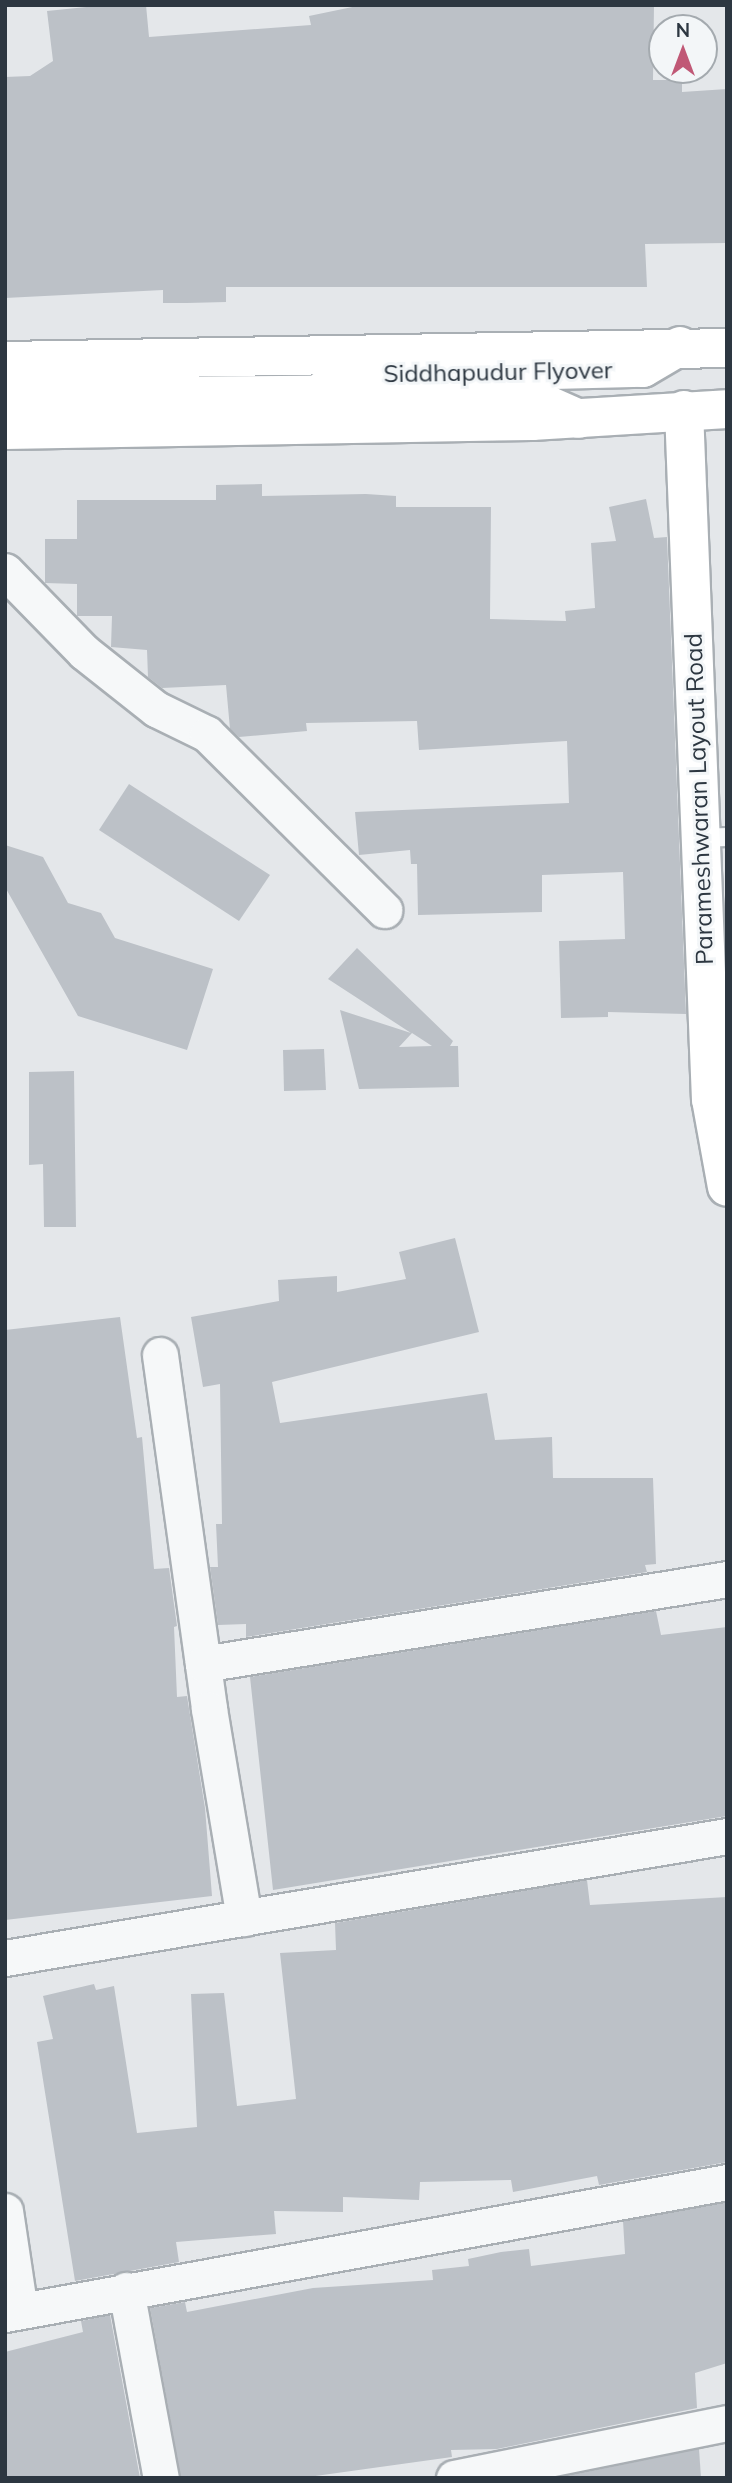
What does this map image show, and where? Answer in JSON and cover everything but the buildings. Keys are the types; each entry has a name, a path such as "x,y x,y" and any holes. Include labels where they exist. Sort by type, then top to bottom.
{"street":[{"path":"5,361 680,346 727,348"},
{"name":"Siddhapudur Flyover","path":"5,397 314,395 347,402 643,368 680,346"},
{"name":"Siddhapudur Flyover","path":"466,387 548,405 579,419"},
{"path":"5,430 579,419 727,409"},
{"name":"Parameshwaran Layout Road","path":"684,410 714,837 719,1099 727,1187"},
{"path":"5,571 84,652 156,709 207,734 384,909"},
{"path":"160,1355 203,1664 244,1918"},
{"path":"203,1664 727,1579"},
{"path":"5,1958 727,1836"},
{"path":"5,2211 13,2313 126,2290 727,2182"},
{"path":"126,2290 161,2478"},
{"path":"466,2477 727,2423"}]}
